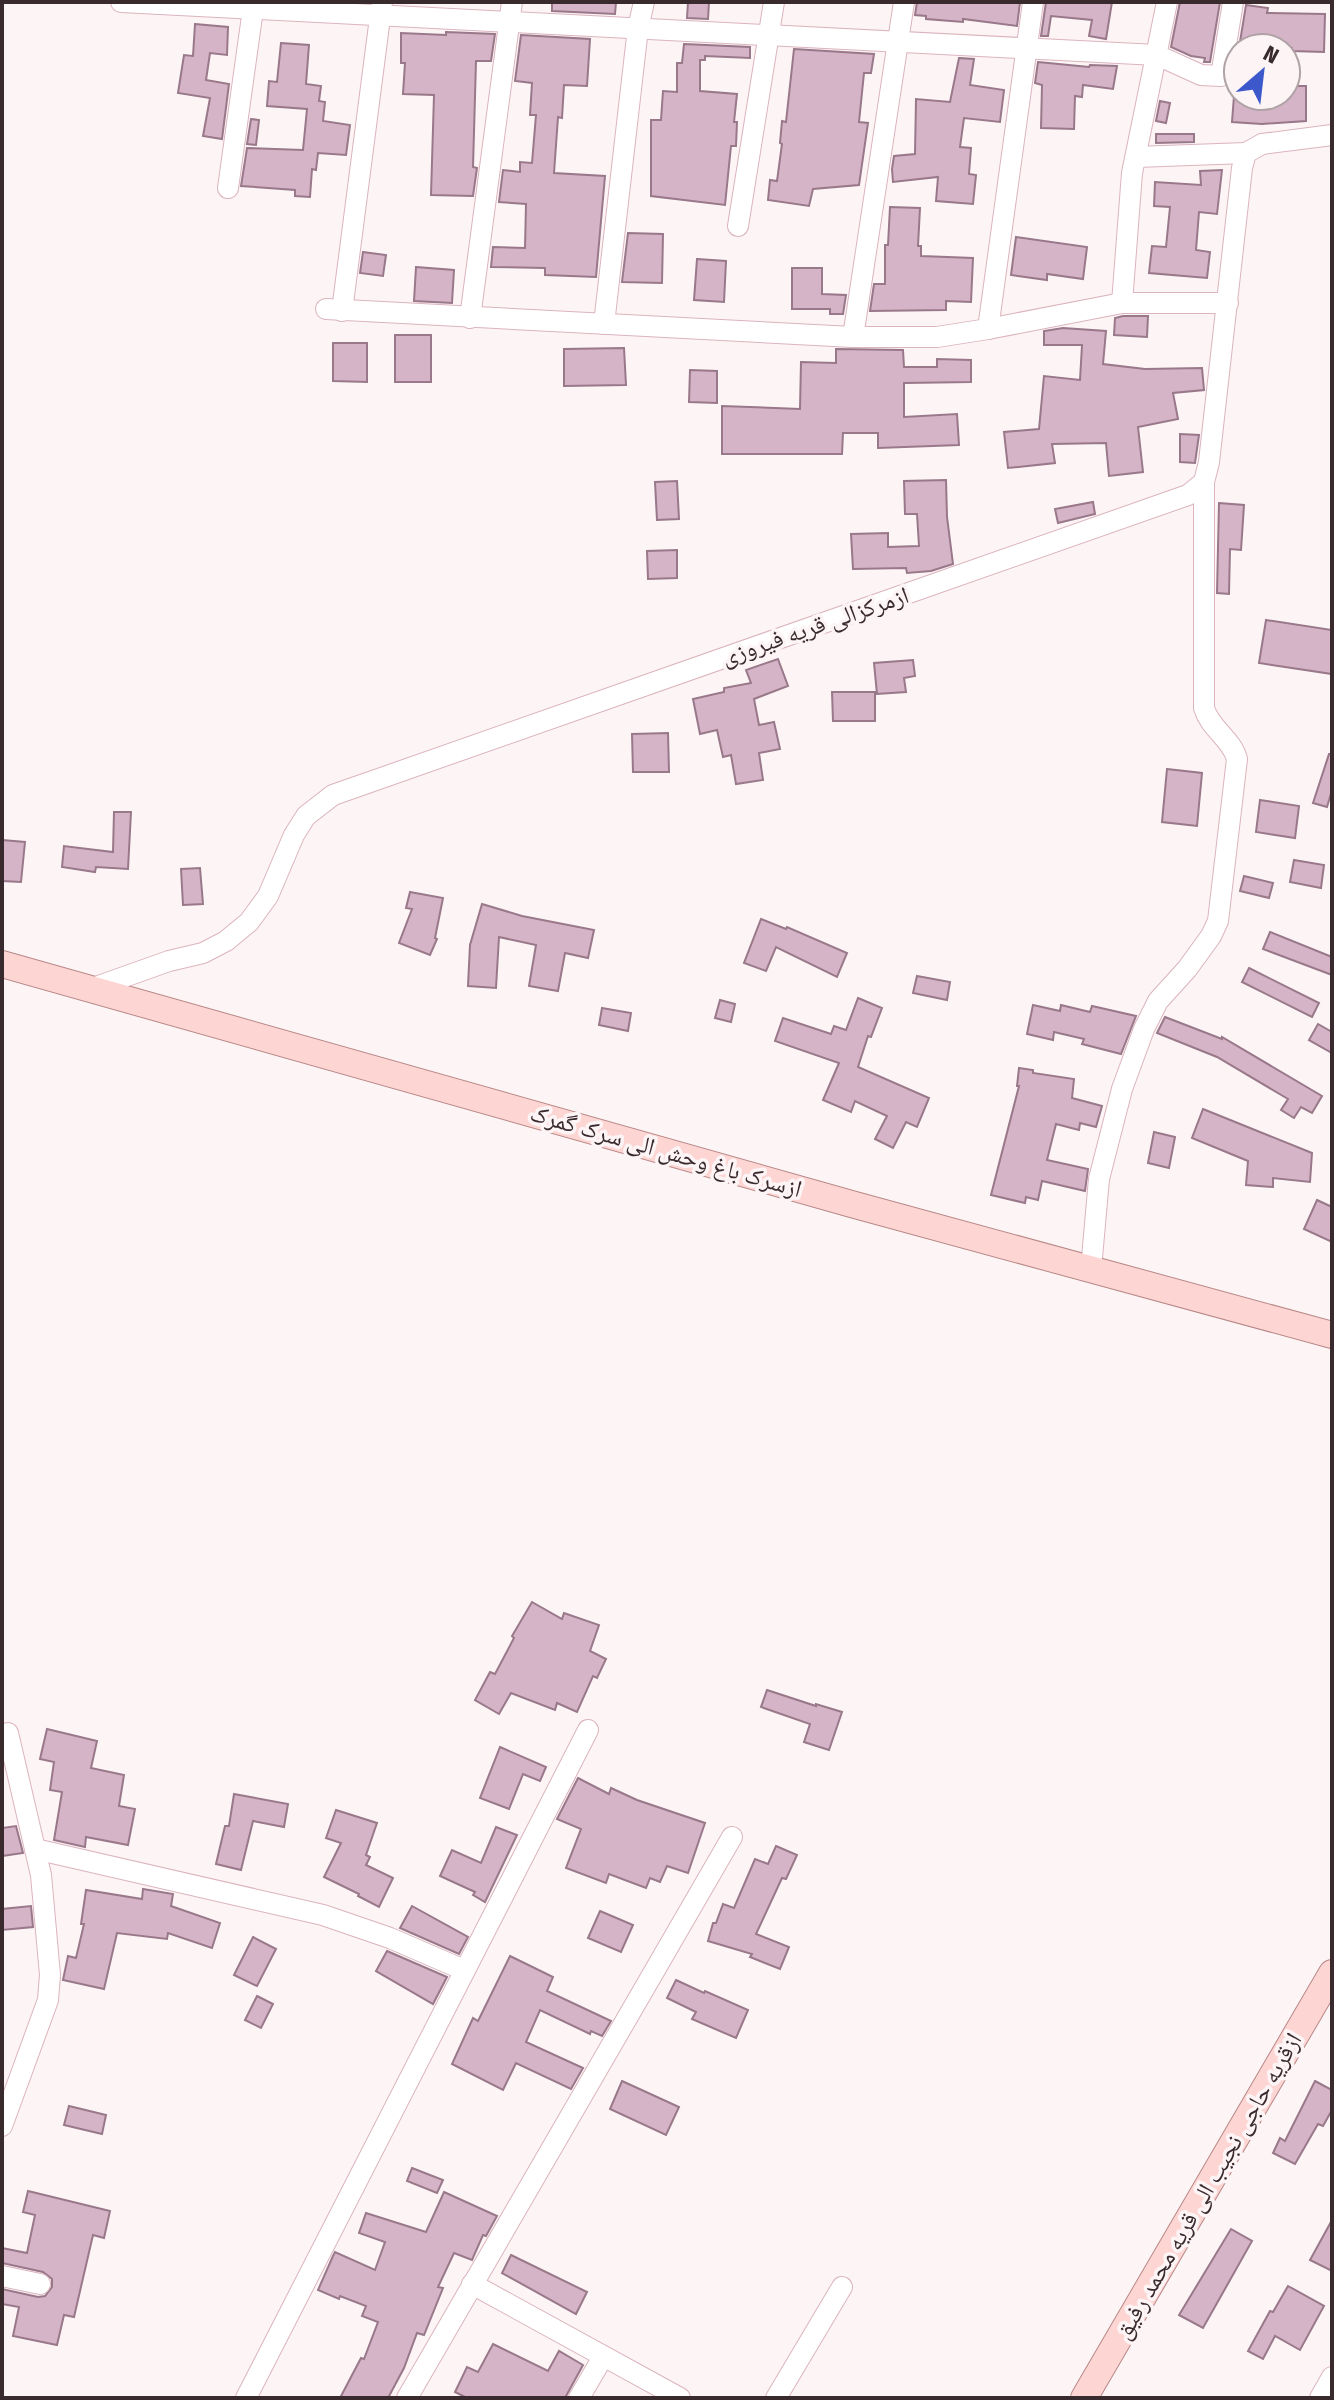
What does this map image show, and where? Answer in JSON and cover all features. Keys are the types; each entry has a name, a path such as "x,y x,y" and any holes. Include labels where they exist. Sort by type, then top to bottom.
{"main road":[{"name":"ازسرک باغ وحش الی سرک گمرک","path":"3,970 93,988 855,1205 1332,1335"},
{"name":"ازقریه حاجی نجیب الی قریه محمد رفیق","path":"1084,2398 1332,1973"}],"street":[{"path":"121,2 510,12 638,28 1157,55 1201,75 1221,76 1233,2"},
{"path":"604,324 638,28 644,2"},
{"path":"738,226 774,2"},
{"path":"853,337 904,2"},
{"path":"988,329 1033,2"},
{"path":"1122,303 1132,173 1167,2"},
{"path":"228,188 254,5"},
{"path":"381,8 334,310 853,337 937,337 1122,303 1228,303"},
{"path":"470,318 510,12"},
{"path":"1136,157 1246,153 1262,144 1332,135"},
{"path":"1091,1269 1099,1179 1122,1089 1158,1001 1211,936 1220,909 1237,759 1233,749 1210,723 1204,708 1204,482 1209,462 1246,153"},
{"name":"ازمرکزالی قریه فیروزی","path":"93,988 169,961 203,953 226,941 249,922 268,896 294,835 306,816 333,795 1188,495 1204,482"},
{"path":"246,2398 588,1730"},
{"path":"2,2126 48,2000 50,1975 41,1875 8,1733"},
{"path":"407,2398 732,1837"},
{"path":"35,1849 323,1915 390,1938 464,1970"},
{"path":"2,2276 40,2284"},
{"path":"472,2284 680,2398"},
{"path":"776,2398 842,2287"},
{"path":"579,2398 603,2357"},
{"path":"1320,2398 1332,2377"}],"building":[{"path":"552,2 616,2 615,14 552,11"},
{"path":"688,2 709,2 708,19 687,18"},
{"path":"917,2 1020,2 1017,26 963,19 963,22 926,19 926,16 915,15"},
{"path":"1046,2 1112,2 1106,39 1089,36 1092,20 1051,16 1048,36 1041,36"},
{"path":"1180,2 1220,2 1210,62 1171,47"},
{"path":"1246,5 1268,8 1267,13 1325,14 1324,52 1302,51 1302,32 1242,32"},
{"path":"195,24 228,27 227,55 210,53 206,80 229,84 222,139 203,136 210,98 178,93 184,55 193,56"},
{"path":"446,32 495,34 491,61 476,61 473,167 477,168 473,196 431,195 434,95 403,94 405,63 401,63 401,33 446,35"},
{"path":"521,35 590,39 587,86 564,85 554,173 605,176 596,277 545,275 545,268 491,267 493,247 525,248 526,204 499,202 503,170 520,172 520,162 532,163 536,115 530,115 532,83 515,81"},
{"path":"281,43 309,45 306,84 321,86 319,101 325,102 323,121 350,125 346,155 318,153 316,170 312,169 310,197 295,196 295,190 241,186 247,148 303,150 307,109 267,106 269,81 277,82"},
{"path":"684,44 750,47 750,58 705,56 705,60 700,60 700,91 737,94 734,122 737,122 736,146 731,146 725,205 651,196 651,120 661,120 663,91 677,92 677,63 682,63"},
{"path":"794,49 874,54 871,73 864,73 859,122 868,123 859,185 813,189 809,206 768,200 770,180 777,181 782,121 786,122"},
{"path":"959,58 974,59 970,85 1004,90 1000,122 964,118 960,147 971,148 969,174 976,175 973,204 936,201 938,177 893,182 894,156 915,154 916,99 950,102"},
{"path":"1038,62 1089,67 1117,66 1113,89 1083,85 1082,97 1075,96 1074,129 1041,128 1042,85 1035,83"},
{"path":"1302,86 1306,86 1306,121 1262,124 1232,122 1233,112 1302,112"},
{"path":"1160,101 1170,103 1166,123 1156,121"},
{"path":"251,119 259,120 256,145 247,144"},
{"path":"1156,134 1194,134 1194,142 1156,143"},
{"path":"1222,170 1217,214 1199,212 1196,250 1210,252 1207,278 1149,273 1152,246 1166,247 1170,207 1154,206 1155,182 1201,185 1200,171"},
{"path":"890,207 920,208 918,246 921,246 921,256 973,258 971,302 946,301 946,310 870,311 874,284 885,284 885,245 888,245"},
{"path":"628,233 663,234 662,283 622,282"},
{"path":"1016,237 1087,247 1083,279 1047,274 1047,280 1011,275"},
{"path":"363,252 386,255 383,276 360,273"},
{"path":"697,259 726,261 724,302 694,300"},
{"path":"416,267 454,270 452,303 414,301"},
{"path":"792,268 822,268 822,294 846,295 843,314 830,314 830,309 792,309"},
{"path":"1148,316 1147,337 1114,335 1115,318"},
{"path":"1063,328 1106,331 1103,364 1145,369 1202,368 1204,390 1173,393 1178,419 1138,427 1143,472 1109,476 1106,443 1052,444 1055,463 1008,468 1004,432 1039,429 1044,376 1080,380 1082,345 1044,345 1044,331"},
{"path":"395,335 431,335 431,382 395,382"},
{"path":"333,343 367,343 367,382 333,381"},
{"path":"624,348 626,385 564,386 564,349"},
{"path":"836,349 903,350 904,367 937,367 937,359 971,360 971,382 904,383 904,417 957,414 959,445 878,448 878,433 843,433 842,454 722,454 722,406 800,409 801,362 836,363"},
{"path":"690,370 717,371 717,403 689,402"},
{"path":"1180,434 1199,435 1195,463 1180,462"},
{"path":"946,480 953,564 931,571 907,573 906,568 853,569 851,534 888,533 888,547 919,546 917,514 905,514 904,481"},
{"path":"677,481 679,519 657,520 655,482"},
{"path":"1093,502 1095,514 1058,523 1055,509"},
{"path":"1219,503 1244,505 1241,550 1230,549 1229,594 1217,593"},
{"path":"677,550 677,578 648,579 647,551"},
{"path":"1266,620 1332,630 1332,674 1259,663"},
{"path":"778,659 788,686 754,699 759,725 774,722 780,749 759,753 763,780 736,784 731,755 723,757 717,730 700,734 693,699 751,683 746,670"},
{"path":"913,660 915,676 904,678 906,692 877,694 874,663"},
{"path":"832,692 875,692 875,721 833,721"},
{"path":"668,733 669,772 633,772 632,734"},
{"path":"1329,754 1332,754 1332,790 1327,807 1313,803"},
{"path":"1167,769 1202,773 1197,826 1162,822"},
{"path":"1260,800 1299,806 1295,838 1256,832"},
{"path":"114,812 131,812 128,869 96,867 95,872 62,867 64,846 113,852"},
{"path":"2,840 25,842 21,882 2,881"},
{"path":"1294,860 1324,865 1321,888 1290,882"},
{"path":"200,868 203,904 183,905 181,869"},
{"path":"1244,876 1273,883 1269,898 1240,891"},
{"path":"410,892 443,898 437,939 430,955 399,943 412,909 406,908"},
{"path":"482,904 522,916 594,930 588,958 565,953 558,991 529,986 536,945 499,937 496,988 468,986 470,945"},
{"path":"761,919 847,953 837,977 776,947 766,971 744,963"},
{"path":"1270,932 1332,957 1332,975 1263,949"},
{"path":"1249,968 1319,1003 1312,1017 1242,982"},
{"path":"917,976 950,982 947,1000 913,993"},
{"path":"858,998 882,1008 871,1037 868,1036 858,1067 929,1098 917,1127 906,1122 893,1148 875,1139 887,1116 855,1101 851,1112 823,1100 839,1063 775,1041 783,1018 831,1034 834,1026 846,1030"},
{"path":"720,1000 735,1004 731,1022 715,1018"},
{"path":"1033,1005 1060,1011 1061,1005 1090,1012 1092,1006 1136,1016 1121,1054 1082,1044 1084,1039 1054,1032 1053,1040 1027,1034"},
{"path":"602,1008 631,1013 628,1031 599,1025"},
{"path":"1165,1017 1222,1037 1322,1096 1312,1113 1301,1107 1294,1118 1281,1110 1288,1099 1217,1057 1157,1033"},
{"path":"1318,1024 1332,1032 1332,1053 1309,1040"},
{"path":"1019,1068 1074,1079 1072,1098 1102,1106 1096,1127 1080,1123 1079,1130 1056,1124 1047,1160 1088,1169 1085,1191 1042,1181 1038,1200 1026,1197 1025,1203 991,1195 1019,1086"},
{"path":"1203,1109 1312,1153 1310,1182 1273,1178 1273,1187 1246,1185 1248,1161 1192,1138"},
{"path":"1154,1132 1175,1137 1169,1168 1148,1163"},
{"path":"1317,1200 1332,1207 1332,1242 1304,1229"},
{"path":"532,1602 562,1619 564,1613 599,1625 590,1651 606,1659 597,1678 593,1676 577,1712 557,1703 555,1710 511,1693 499,1714 475,1700 490,1672 495,1674"},
{"path":"767,1690 842,1712 829,1750 804,1742 810,1724 761,1707"},
{"path":"47,1729 97,1741 91,1768 124,1775 119,1806 135,1809 128,1845 86,1837 85,1847 54,1840 62,1792 50,1790 54,1762 40,1759"},
{"path":"500,1747 546,1767 540,1781 523,1774 509,1809 480,1798"},
{"path":"578,1778 609,1794 611,1788 705,1823 688,1873 667,1866 660,1882 650,1878 646,1888 609,1874 606,1883 566,1868 581,1829 557,1819"},
{"path":"234,1794 288,1804 284,1827 253,1821 241,1870 216,1864 225,1826 229,1826"},
{"path":"336,1810 377,1823 366,1855 370,1857 366,1865 393,1878 379,1907 324,1877 341,1843 326,1838"},
{"path":"16,1826 23,1853 2,1856 2,1828"},
{"path":"496,1827 517,1835 485,1902 473,1895 475,1892 440,1876 452,1850 481,1863"},
{"path":"776,1846 797,1855 786,1879 782,1878 756,1934 789,1947 780,1969 750,1957 752,1954 708,1941 723,1904 734,1908 755,1859 768,1864"},
{"path":"143,1889 173,1894 171,1906 220,1923 212,1948 168,1933 167,1939 117,1933 104,1989 63,1980 68,1956 76,1958 84,1924 81,1924 86,1890 142,1899"},
{"path":"31,1906 33,1927 2,1930 2,1909"},
{"path":"412,1906 468,1937 459,1954 400,1928"},
{"path":"600,1911 633,1925 621,1952 588,1938"},
{"path":"253,1937 276,1949 257,1986 234,1975"},
{"path":"387,1951 447,1977 433,2004 376,1971"},
{"path":"510,1956 553,1977 547,1991 611,2021 602,2036 591,2031 590,2034 540,2010 526,2042 583,2068 571,2089 516,2063 503,2090 452,2064 473,2018 478,2021"},
{"path":"676,1980 748,2010 736,2038 692,2019 696,2012 667,1998"},
{"path":"257,1996 273,2004 261,2028 245,2020"},
{"path":"622,2081 679,2107 666,2135 610,2109"},
{"path":"1315,2081 1332,2090 1332,2110 1323,2126 1318,2124 1295,2164 1273,2153 1280,2138 1285,2141"},
{"path":"69,2106 106,2115 102,2134 64,2125"},
{"path":"412,2168 443,2180 437,2193 407,2181"},
{"path":"28,2191 110,2211 104,2238 93,2235 74,2317 64,2315 57,2345 13,2336 19,2307 2,2304 2,2289 38,2297 45,2296 52,2287 52,2279 43,2272 2,2263 2,2248 27,2253 35,2215 23,2212"},
{"path":"444,2192 497,2216 486,2236 483,2235 472,2260 454,2253 438,2287 443,2288 424,2335 417,2333 388,2398 340,2398 361,2358 364,2359 378,2322 362,2316 366,2306 318,2290 335,2252 375,2270 385,2242 359,2233 366,2213 426,2232"},
{"path":"1332,2220 1332,2271 1310,2260"},
{"path":"1231,2229 1252,2241 1203,2328 1179,2315"},
{"path":"511,2255 587,2292 576,2314 502,2273"},
{"path":"1288,2286 1324,2306 1300,2350 1275,2336 1263,2359 1248,2351"},
{"path":"493,2344 548,2371 559,2351 583,2365 565,2398 467,2398 455,2392 467,2367 478,2372"}]}
